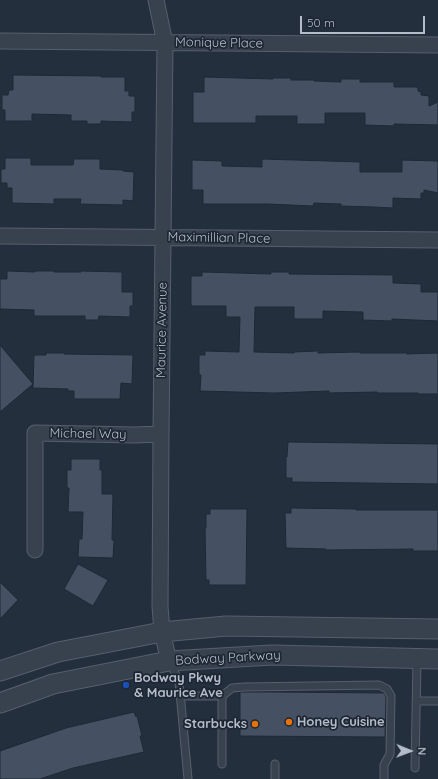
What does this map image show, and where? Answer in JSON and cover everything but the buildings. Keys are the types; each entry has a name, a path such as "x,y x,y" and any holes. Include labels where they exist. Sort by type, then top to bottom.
{"street":[{"name":"Maurice Avenue","path":"156,0 165,43 160,606 162,632 169,661"},
{"name":"Monique Place","path":"0,41 438,45"},
{"name":"Maximillian Place","path":"0,236 438,240"},
{"name":"Michael Way","path":"35,550 35,433 134,435 161,434"},
{"path":"0,671 58,652 162,632 226,626 438,629"},
{"name":"Bodway Parkway","path":"0,703 53,684 169,661 272,655 438,659"}],"lane":[{"path":"415,768 417,658"},
{"path":"169,661 179,682 188,779"},
{"path":"180,696 222,696 232,688 244,687 379,685 387,689 391,696 390,754 384,765 384,779"},
{"path":"222,696 222,764"},
{"path":"416,701 438,701"},
{"path":"275,764 275,779"}],"place":[{"name":"Bodway Pkwy & Maurice Ave","path":"126,685"},
{"name":"Honey Cuisine","path":"289,722"},
{"name":"Starbucks","path":"255,724"}]}
